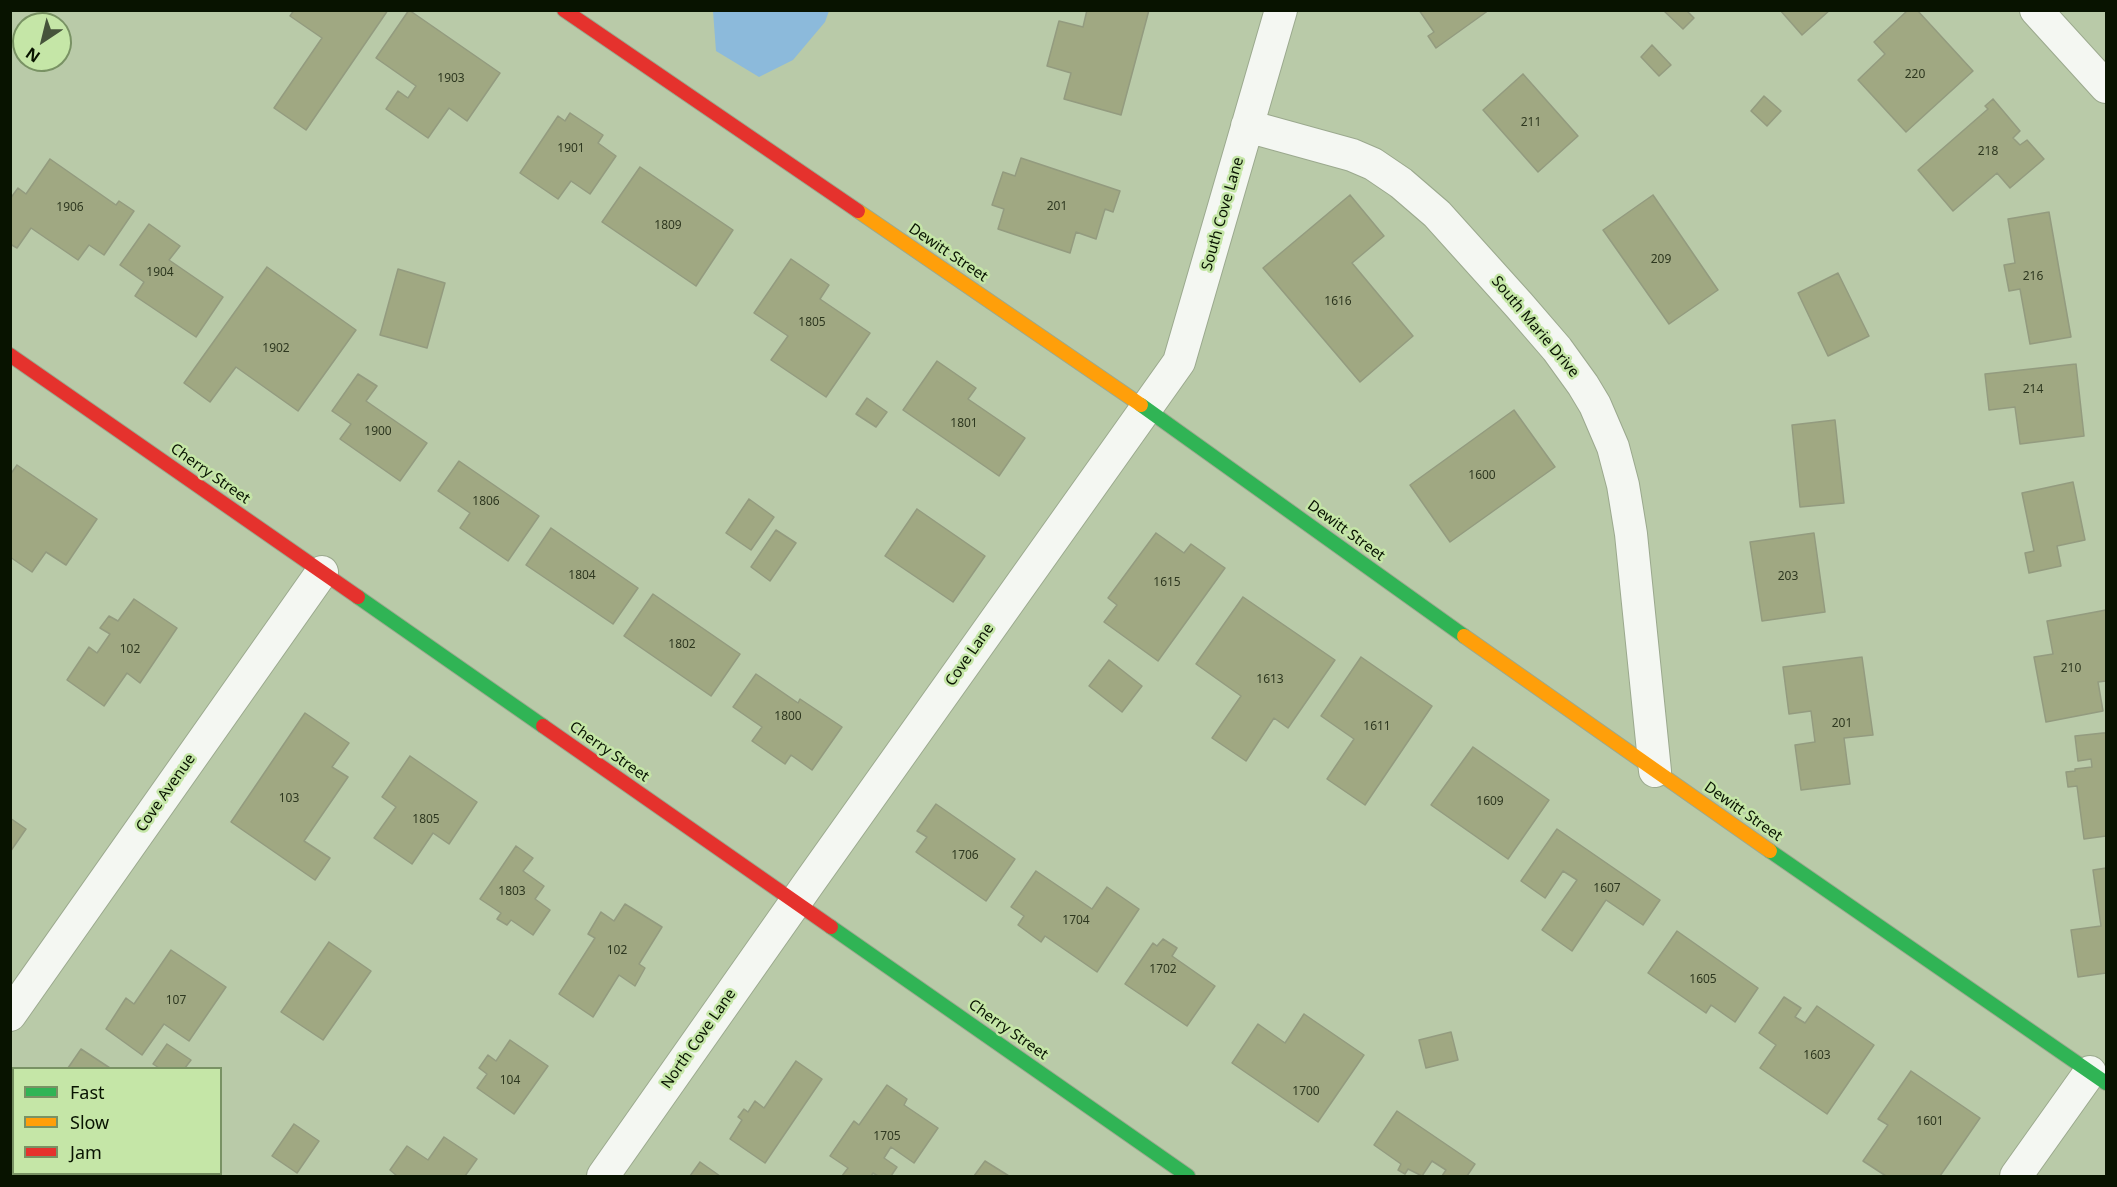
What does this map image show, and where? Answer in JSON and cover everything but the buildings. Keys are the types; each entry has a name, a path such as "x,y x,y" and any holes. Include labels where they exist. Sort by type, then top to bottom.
{"street":[{"name":"Dewitt Street","path":"564,10 1145,408 1655,771 2098,1077"},
{"name":"South Cove Lane","path":"1145,408 1179,362 1214,249 1281,10"},
{"path":"2036,10 2106,87"},
{"name":"South Marie Drive","path":"1247,126 1352,155 1373,164 1401,183 1437,214 1519,305 1557,349 1583,385 1595,405 1613,447 1623,485 1631,534 1655,771"},
{"name":"Cherry Street","path":"10,355 1188,1176"},
{"name":"Cove Lane","path":"796,902 1145,408"},
{"name":"Cove Avenue","path":"10,1015 322,572"},
{"name":"North Cove Lane","path":"603,1176 796,902"},
{"path":"2016,1176 2098,1077"}],"water":[{"path":"713,10 829,11 825,22 793,60 759,77 716,51"}],"traffic: fast":[{"path":"1141,405 1464,636"},
{"path":"358,597 543,726"},
{"path":"1770,851 2106,1083"},
{"path":"831,927 1188,1176"}],"traffic: slow":[{"path":"858,211 1141,405"},
{"path":"1464,636 1770,851"}],"traffic: jam":[{"path":"564,10 858,211"},
{"path":"10,355 358,597"},
{"path":"543,726 831,927"}]}
